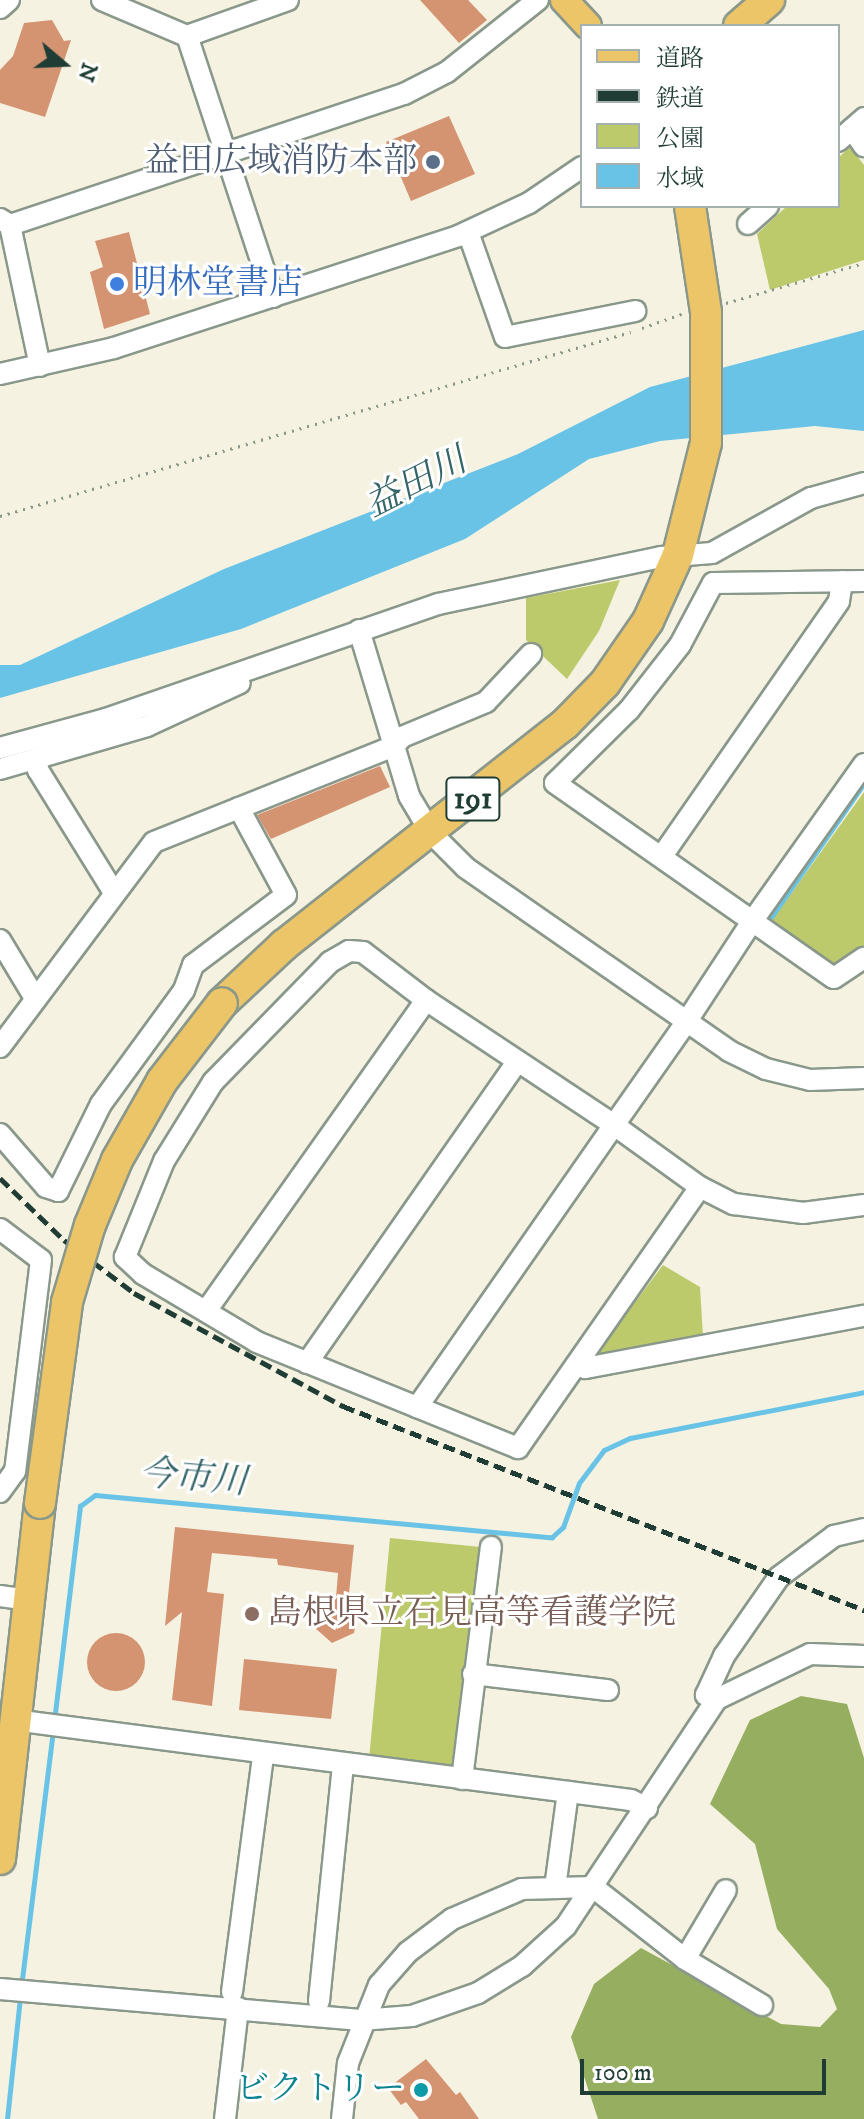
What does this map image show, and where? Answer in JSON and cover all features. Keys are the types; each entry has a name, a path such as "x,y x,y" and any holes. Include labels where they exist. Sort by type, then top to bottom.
{"highway":[{"path":"741,24 769,0"},
{"name":"191","path":"0,1859 14,1720 10,1666 14,1598 40,1503 67,1302 90,1225 117,1160 162,1081 222,1003 284,945 431,833 565,724 605,683 648,621 678,555 706,443 705,309 690,208"}],"main road":[{"path":"564,0 586,24"}],"street":[{"path":"0,8 9,0"},
{"path":"102,0 187,36 288,0"},
{"path":"40,366 5,222 227,154 404,94 447,72 538,0"},
{"path":"187,36 273,297"},
{"path":"0,374 114,348 468,232 529,203 580,168"},
{"path":"748,224 766,208"},
{"path":"468,232 505,337 635,311"},
{"path":"0,748 106,719 438,604 678,555 712,553 811,498 864,483"},
{"path":"662,856 839,601 842,581"},
{"path":"864,581 713,583 680,645 629,710 555,783 662,856 751,923 834,978 864,958"},
{"path":"359,630 409,796 431,833 466,868 685,1024 766,1069 810,1080 864,1078"},
{"path":"0,1047 113,891 154,842 394,746 402,737 486,702 531,654"},
{"path":"0,769 147,726 251,678 258,664"},
{"path":"37,759 38,770 113,891"},
{"path":"417,1407 864,764"},
{"path":"0,1134 46,1187 58,1191 101,1104 184,990 193,965 286,895 239,808"},
{"path":"0,940 35,998"},
{"path":"700,1187 518,1448 257,1342 125,1257 164,1161 213,1082 330,962 349,951 363,952 426,1000 614,1125 700,1187 734,1204 768,1212 864,1205"},
{"path":"206,1311 426,1000"},
{"path":"307,1363 517,1062"},
{"path":"0,1229 41,1260 15,1471 0,1492"},
{"path":"577,1364 585,1368 864,1316"},
{"path":"717,1699 706,1695 724,1656 779,1577 834,1536 864,1529"},
{"path":"462,1779 491,1547"},
{"path":"0,1989 235,2000 361,2020 412,2016 478,1993 533,1956 566,1926 717,1699 810,1654 864,1656"},
{"path":"473,1674 608,1690"},
{"path":"14,1720 150,1735 263,1755 631,1800 647,1808"},
{"path":"225,2119 235,2000 263,1755"},
{"path":"319,2001 343,1765"},
{"path":"555,1888 568,1792"},
{"path":"342,2119 348,2063 361,2020 379,1985 408,1952 452,1919 522,1889 593,1887 685,1959 762,2005"},
{"path":"685,1959 726,1890"}],"path":[{"path":"0,516 231,445 289,434 864,263"}],"green space":[{"path":"850,147 864,165 864,260 770,290 757,234 785,208 840,208 840,156"},
{"path":"620,580 599,631 567,679 526,640 526,598"},
{"path":"864,792 864,946 834,966 772,920"},
{"path":"663,1265 700,1287 703,1336 594,1357"},
{"path":"390,1538 481,1547 458,1768 369,1759"},
{"path":"801,1696 847,1704 864,1758 864,2119 598,2119 571,2037 594,1984 641,1948 781,2024 820,2027 837,2009 829,1989 777,1929 755,1844 710,1804 750,1720"}],"water":[{"name":"益田川","path":"864,330 864,431 815,426 660,441 589,459 465,539 241,629 0,698 0,665 20,665 224,569 518,454 650,387"}],"building":[{"path":"420,0 468,0 487,20 459,43"},
{"path":"52,20 64,41 71,40 45,117 0,103 0,70 13,56 24,23"},
{"path":"449,116 475,174 411,201 386,142"},
{"name":"明林堂書店","path":"129,232 150,314 104,329 90,272 103,267 95,241"},
{"path":"380,766 390,787 271,839 257,815"},
{"path":"175,1527 354,1545 348,1603 357,1617 354,1633 332,1643 315,1628 319,1608 336,1598 338,1573 278,1565 277,1559 212,1553 207,1592 224,1594 212,1706 172,1700 182,1612 165,1626"},
{"path":"116,1633 127,1635 136,1642 143,1651 143,1673 136,1682 127,1689 116,1691 105,1689 96,1682 89,1673 87,1662 89,1651 96,1642 105,1635"},
{"path":"244,1659 337,1669 331,1719 239,1710"},
{"name":"ビクトリー","path":"426,2059 456,2095 460,2092 479,2119 419,2119 406,2102 401,2105 388,2088"}],"waterway":[{"path":"771,917 864,783"},
{"name":"今市川","path":"54,1721 80,1506 95,1495 552,1537 563,1527 579,1483 604,1450 630,1438 864,1392"},
{"name":"今市川","path":"21,1987 53,1731"},
{"name":"今市川","path":"7,2119 20,1997"}],"railway":[{"path":"0,1178 64,1240 134,1293 343,1406 864,1610"}],"place":[{"name":"益田広域消防本部","path":"433,162"},
{"name":"明林堂書店","path":"117,284"},
{"name":"島根県立石見高等看護学院","path":"252,1614"},
{"name":"ビクトリー","path":"421,2090"}]}
